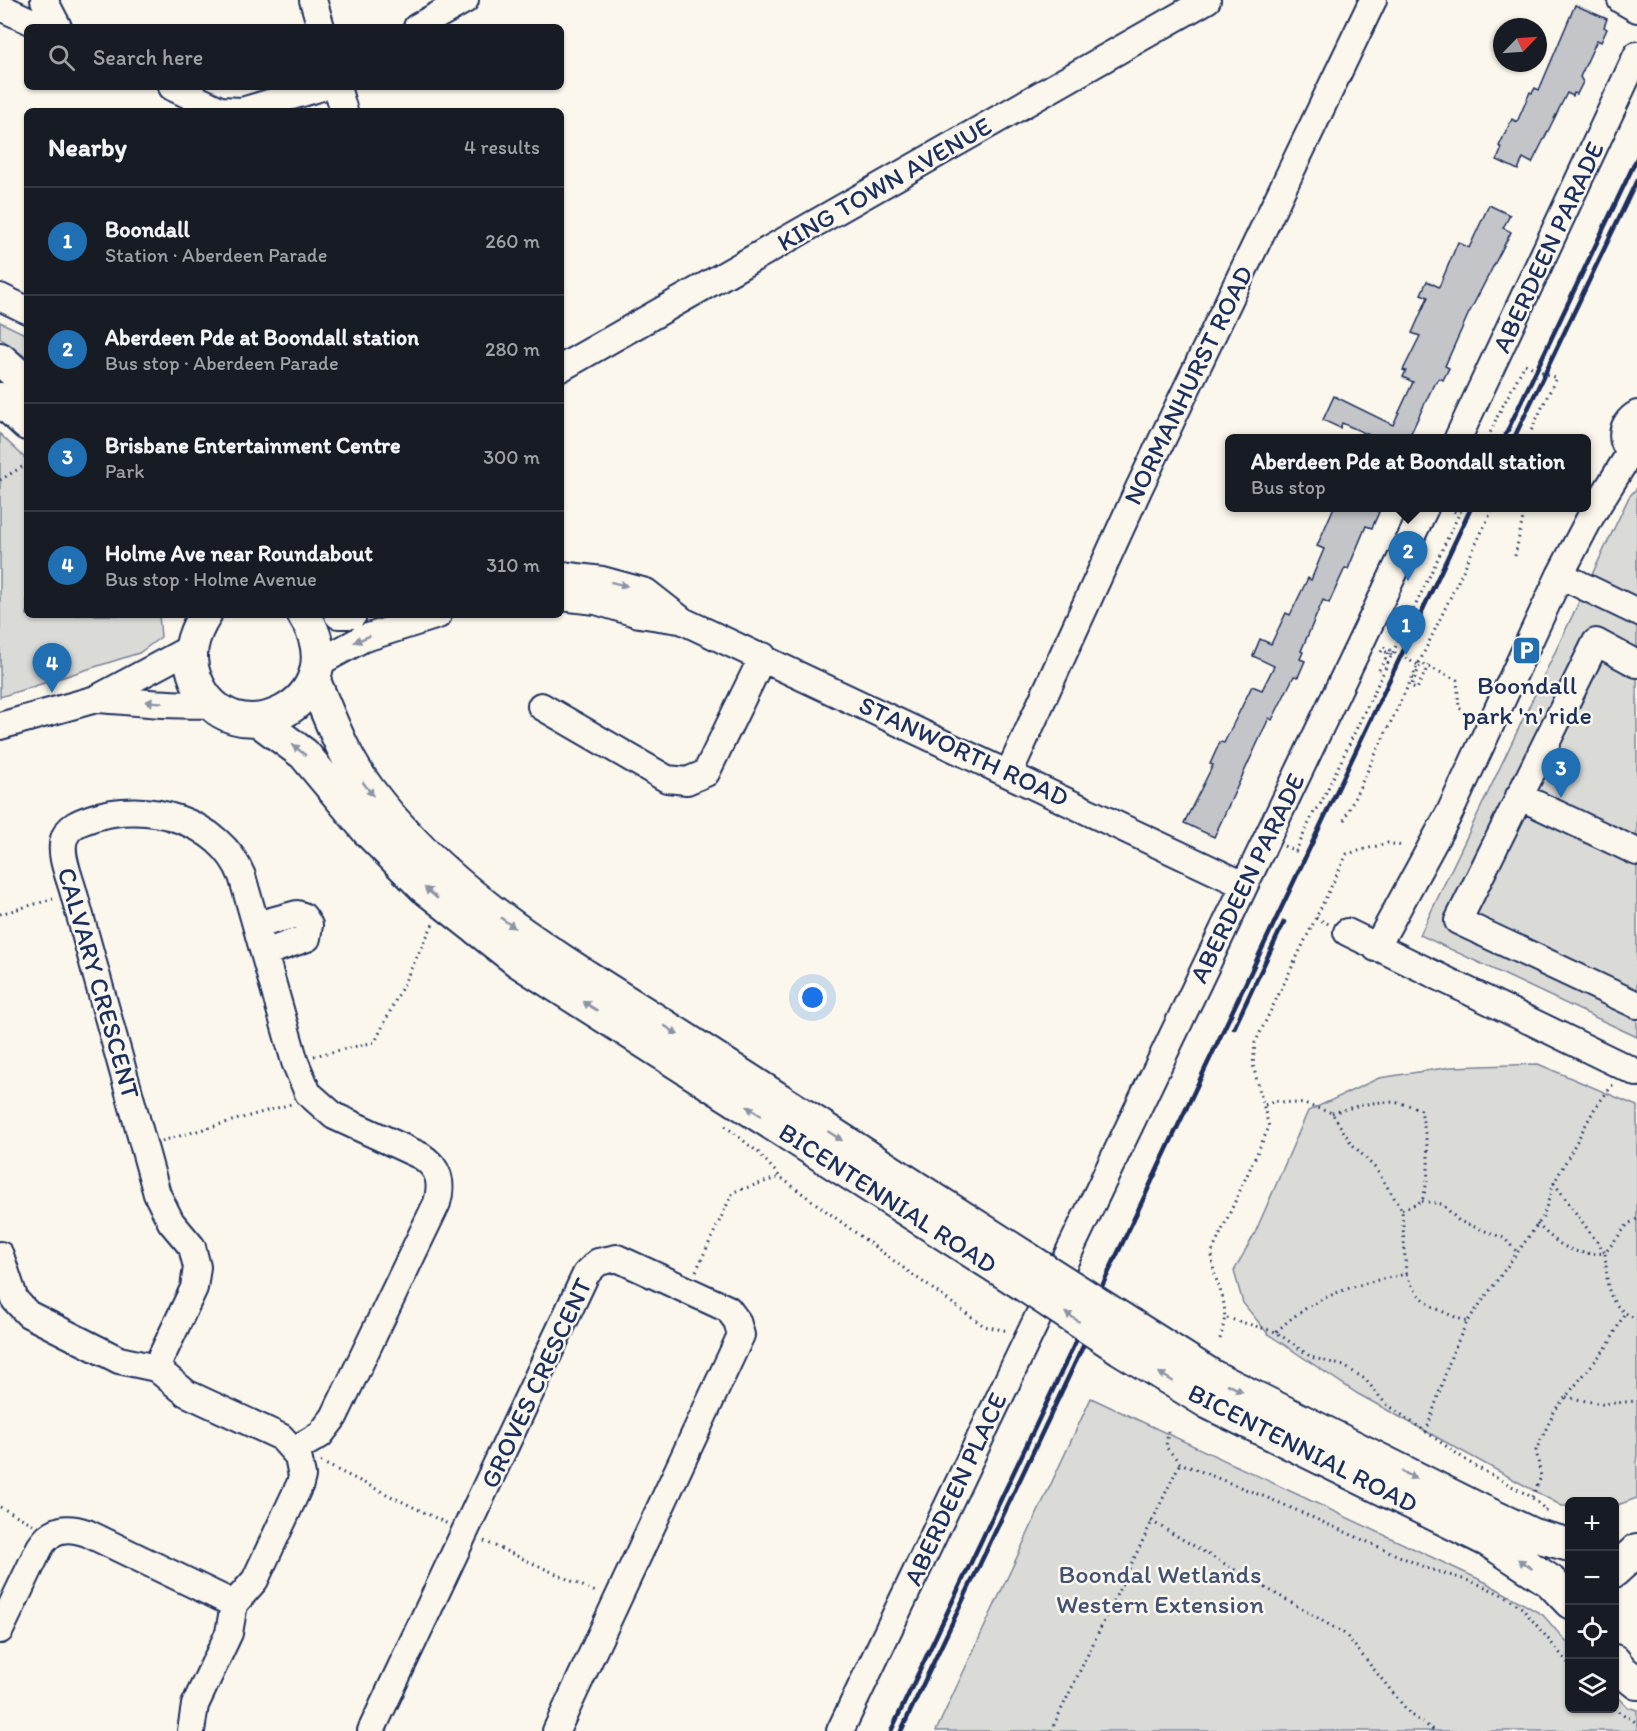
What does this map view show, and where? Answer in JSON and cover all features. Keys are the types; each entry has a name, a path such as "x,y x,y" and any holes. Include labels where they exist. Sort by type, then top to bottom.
{"main road":[{"path":"0,359 24,380"},
{"path":"0,399 24,421"},
{"name":"BICENTENNIAL ROAD","path":"306,618 316,637 316,672 335,734 369,791 424,852 460,886 549,953 1020,1269"},
{"path":"193,628 192,669 199,688 212,704 226,713 258,720 276,716 292,708 305,696 316,672"},
{"name":"BICENTENNIAL ROAD","path":"258,720 304,754 369,832 424,887 518,961 1020,1269 1126,1337 1209,1403 1489,1541 1550,1581 1565,1598"},
{"name":"BICENTENNIAL ROAD","path":"1126,1337 1212,1376 1472,1506 1533,1534 1565,1544"},
{"path":"1619,1548 1637,1550"},
{"path":"1619,1566 1637,1550"},
{"path":"1619,1667 1637,1683"}],"street":[{"path":"44,0 56,24"},
{"path":"313,0 320,24"},
{"path":"422,24 465,0"},
{"name":"KING TOWN AVENUE","path":"564,366 1207,0"},
{"name":"NORMANHURST ROAD","path":"1009,773 1138,488 1373,0"},
{"path":"1621,0 1637,9"},
{"path":"0,7 37,24"},
{"name":"ABERDEEN PARADE","path":"1460,434 1637,55"},
{"path":"178,90 216,108"},
{"path":"252,108 312,90"},
{"path":"338,90 343,108"},
{"path":"0,297 24,309"},
{"path":"1376,948 1450,812 1560,575 1591,516 1634,455 1623,439 1623,431 1630,417 1637,414"},
{"name":"ABERDEEN PARADE","path":"1069,1248 1423,512"},
{"name":"STANWORTH ROAD","path":"564,575 602,580 646,592 683,621 763,656 1244,885"},
{"path":"1560,575 1637,612"},
{"name":"STANWORTH ROAD","path":"564,597 596,601 639,614 683,621"},
{"path":"316,672 362,639 428,618"},
{"path":"96,699 193,628"},
{"path":"1637,664 1596,642 1458,921 1637,1005"},
{"path":"541,706 667,779 687,781 706,773 763,656"},
{"path":"0,726 96,699 155,701 183,706 212,704"},
{"path":"1519,796 1637,852"},
{"name":"CALVARY CRESCENT","path":"156,1368 194,1288 198,1267 192,1247 164,1210 74,894 63,844 70,829 83,820 108,813 143,810 196,827 220,842 236,861 295,1062 308,1093 334,1116 431,1162 437,1170 440,1191 334,1417 320,1435 294,1450"},
{"path":"256,925 297,914 303,916 309,925 307,938 264,953"},
{"path":"1347,932 1631,1070"},
{"name":"ABERDEEN PLACE","path":"840,1731 1069,1248"},
{"path":"0,1255 8,1306 119,1360 156,1368 186,1393 274,1433 294,1450 301,1465 300,1484 255,1580 234,1604 229,1633 195,1705 191,1731"},
{"name":"GROVES CRESCENT","path":"371,1731 591,1267 598,1262 617,1258 688,1288 733,1314 739,1329 739,1342 555,1731"},
{"path":"0,1630 40,1547 49,1536 61,1529 77,1530 234,1604"}],"path":[{"path":"1490,434 1525,364 1556,378 1529,434"},
{"path":"0,480 24,466"},
{"path":"1266,840 1296,851 1459,514 1454,512"},
{"path":"1344,820 1491,512"},
{"path":"1515,556 1524,512"},
{"path":"1401,620 1406,611 1412,613"},
{"path":"1384,647 1457,680 1459,708 1467,712"},
{"path":"1379,670 1391,652"},
{"path":"1419,664 1411,686 1418,689 1430,662"},
{"path":"1220,1339 1227,1318 1224,1297 1212,1265 1212,1252 1220,1230 1265,1140 1269,1127 1253,1065 1254,1043 1347,854 1388,843 1402,846"},
{"path":"0,914 74,894"},
{"path":"295,1062 375,1042 434,922"},
{"path":"1426,1432 1452,1354 1467,1322 1538,1224 1554,1183 1595,1108 1631,1070"},
{"path":"144,1146 283,1107 308,1093"},
{"path":"1265,1105 1275,1101 1304,1104 1332,1113 1371,1102 1401,1101 1421,1110 1429,1152 1429,1179 1422,1201"},
{"path":"1332,1113 1351,1143 1376,1168 1402,1210 1406,1274 1415,1294 1437,1309 1467,1322"},
{"path":"725,1126 759,1153 780,1177 984,1326 1012,1332"},
{"path":"688,1288 733,1192 780,1177"},
{"path":"1554,1183 1605,1253 1608,1294 1624,1314 1637,1319"},
{"path":"1402,1210 1422,1201 1442,1204 1460,1221 1504,1238 1517,1252"},
{"path":"1538,1224 1559,1245 1585,1254 1605,1253 1628,1224 1637,1219"},
{"path":"1276,1332 1318,1301 1352,1285 1406,1274"},
{"path":"1532,1497 1541,1477 1536,1450 1555,1410 1610,1344 1624,1314"},
{"path":"1227,1318 1276,1332 1311,1357 1344,1366 1365,1379 1385,1403 1426,1432 1473,1465 1532,1497 1546,1510 1539,1521"},
{"path":"1566,1397 1602,1404 1637,1401"},
{"path":"1168,1431 1167,1447 1180,1463 1280,1503 1426,1568 1476,1583 1505,1596 1522,1608 1565,1660"},
{"path":"319,1461 450,1525"},
{"path":"1051,1731 1180,1463"},
{"path":"0,1507 49,1536"},
{"path":"1151,1521 1345,1634 1410,1715 1436,1731"},
{"path":"483,1540 616,1602"},
{"path":"1619,1712 1637,1723"}],"green space":[{"path":"0,322 24,334 24,356 0,338"},
{"path":"0,434 24,457 24,618 159,618 161,637 139,653 0,697"},
{"path":"1637,488 1637,1037 1420,935 1629,497"},
{"path":"1538,1064 1637,1106 1637,1498 1619,1505 1619,1497 1565,1497 1565,1506 1562,1506 1358,1394 1268,1334 1243,1303 1234,1271 1255,1233 1308,1111 1379,1078 1451,1067"},
{"name":"Boondal Wetlands Western Extension","path":"1091,1398 1485,1582 1543,1615 1565,1640 1565,1713 1619,1713 1619,1698 1628,1707 1637,1710 1637,1731 936,1731"}],"building":[{"path":"1575,5 1607,19 1604,27 1607,29 1601,42 1597,40 1580,77 1583,82 1577,94 1574,93 1573,96 1567,93 1532,163 1523,158 1518,170 1497,160 1502,148 1499,146 1512,119 1517,122 1530,92 1532,93 1535,88 1539,90"},
{"path":"1489,205 1510,215 1503,228 1511,232 1468,315 1445,366 1449,368 1443,380 1439,378 1434,384 1411,433 1413,434 1367,434 1342,423 1340,428 1323,420 1334,396 1393,425 1413,382 1403,377 1406,371 1403,370 1420,336 1412,333 1428,297 1421,294 1427,281 1439,287 1458,242 1469,248"},
{"path":"1332,512 1379,512 1372,528 1366,526 1348,569 1345,568 1329,603 1323,600 1301,651 1303,652 1300,659 1305,661 1298,677 1294,676 1272,720 1269,718 1214,837 1184,823 1213,765 1210,764 1220,742 1224,743 1252,686 1262,690 1274,666 1253,656 1260,639 1271,644 1286,613 1290,615 1308,578 1311,580 1324,549 1317,546"}],"railway":[{"path":"1506,434 1637,158"},
{"path":"1516,434 1637,180"},
{"path":"891,1731 1469,512"},
{"path":"1234,1028 1284,922"},
{"path":"901,1731 1094,1323"}],"place":[{"name":"Aberdeen Pde at Boondall station","path":"1408,581"},
{"name":"Boondall park 'n' ride","path":"1527,651"},
{"name":"Boondall","path":"1406,655"},
{"name":"Holme Ave near Roundabout","path":"52,693"},
{"name":"Brisbane Entertainment Centre","path":"1561,798"}]}
